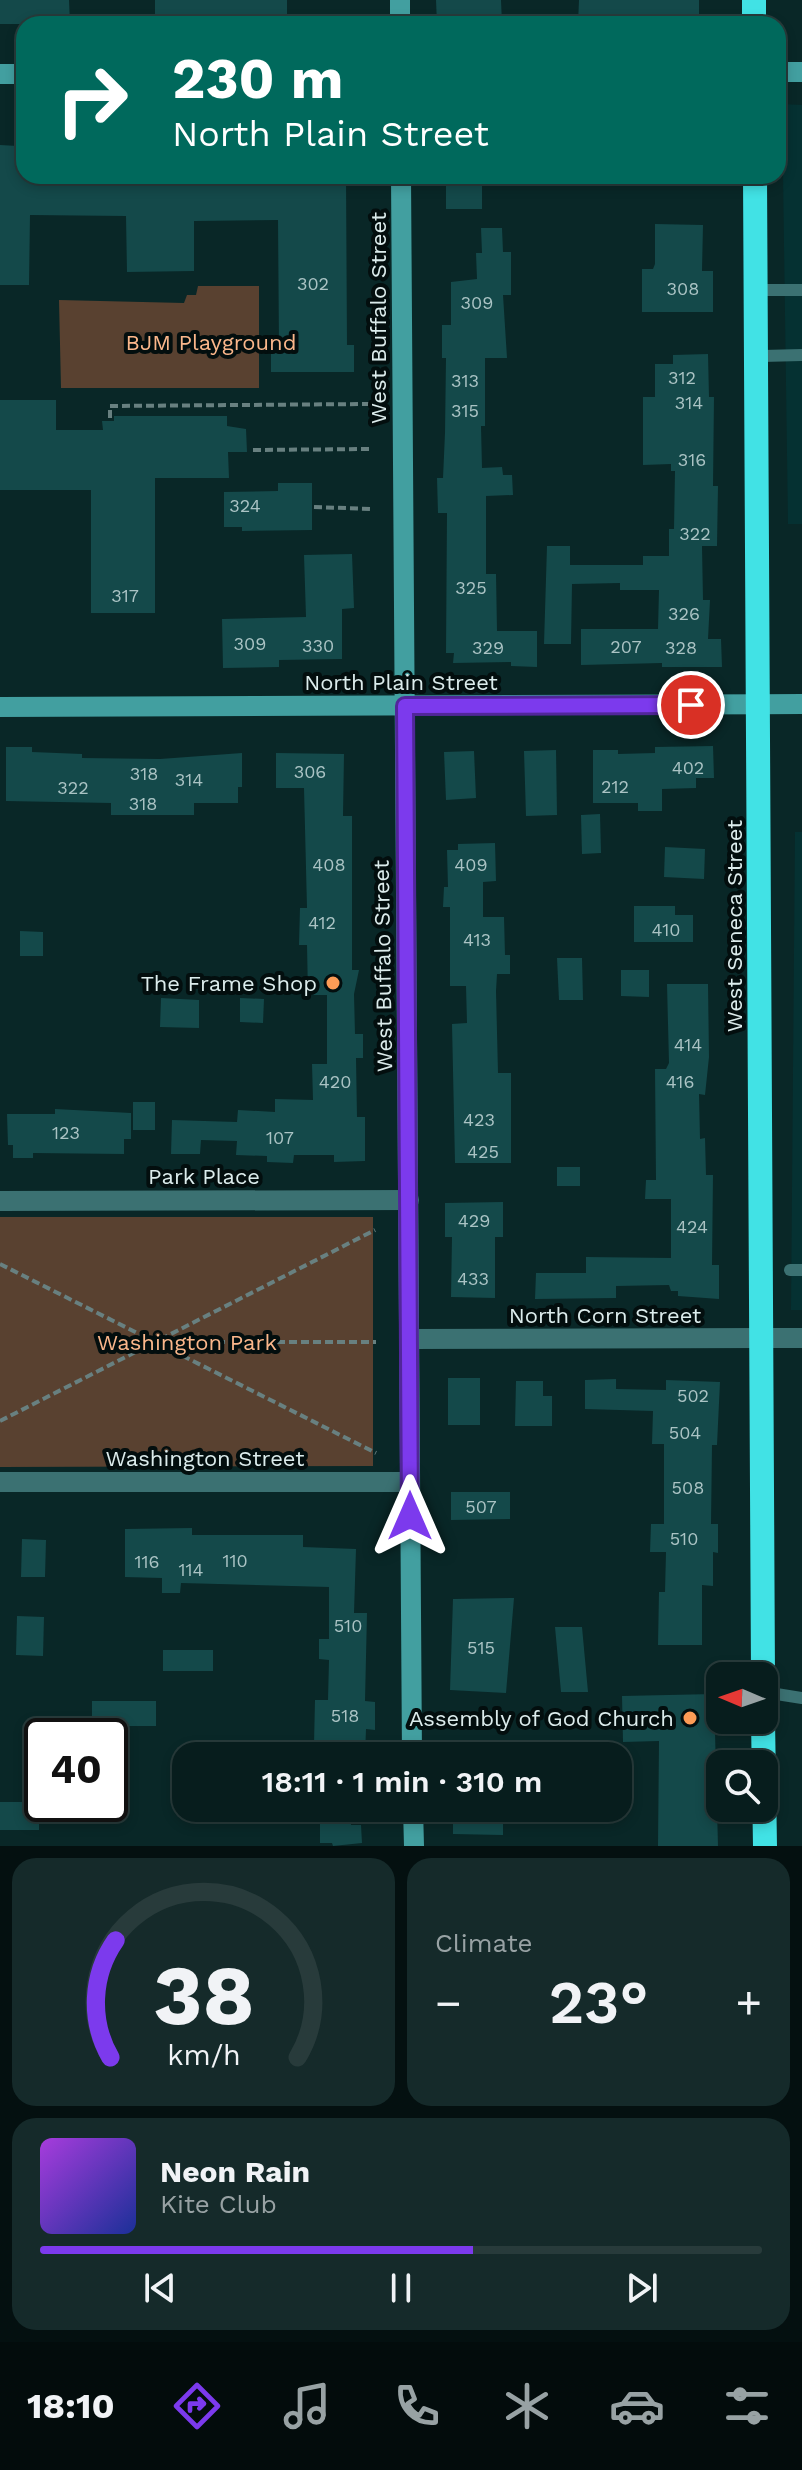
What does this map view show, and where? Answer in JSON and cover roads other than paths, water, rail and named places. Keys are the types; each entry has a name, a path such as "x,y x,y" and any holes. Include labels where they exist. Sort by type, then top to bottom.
{"highway":[{"name":"West Seneca Street","path":"755,184 763,1662"},
{"path":"763,1734 765,1846"}],"street":[{"name":"West Buffalo Street","path":"401,184 412,1742"},
{"name":"North Plain Street","path":"0,707 802,704"},
{"name":"Park Place","path":"0,1201 409,1200"},
{"name":"North Corn Street","path":"409,1339 802,1338"},
{"name":"Washington Street","path":"0,1482 409,1482"},
{"path":"413,1822 414,1846"}],"lane":[{"path":"756,290 802,290"},
{"path":"757,356 802,355"},
{"path":"778,1694 802,1698"}],"place":[{"name":"The Frame Shop","path":"333,983"},
{"name":"Assembly of God Church","path":"690,1718"}],"park label":[{"name":"BJM Playground","path":"211,342"},
{"name":"Washington Park","path":"187,1342"}]}
